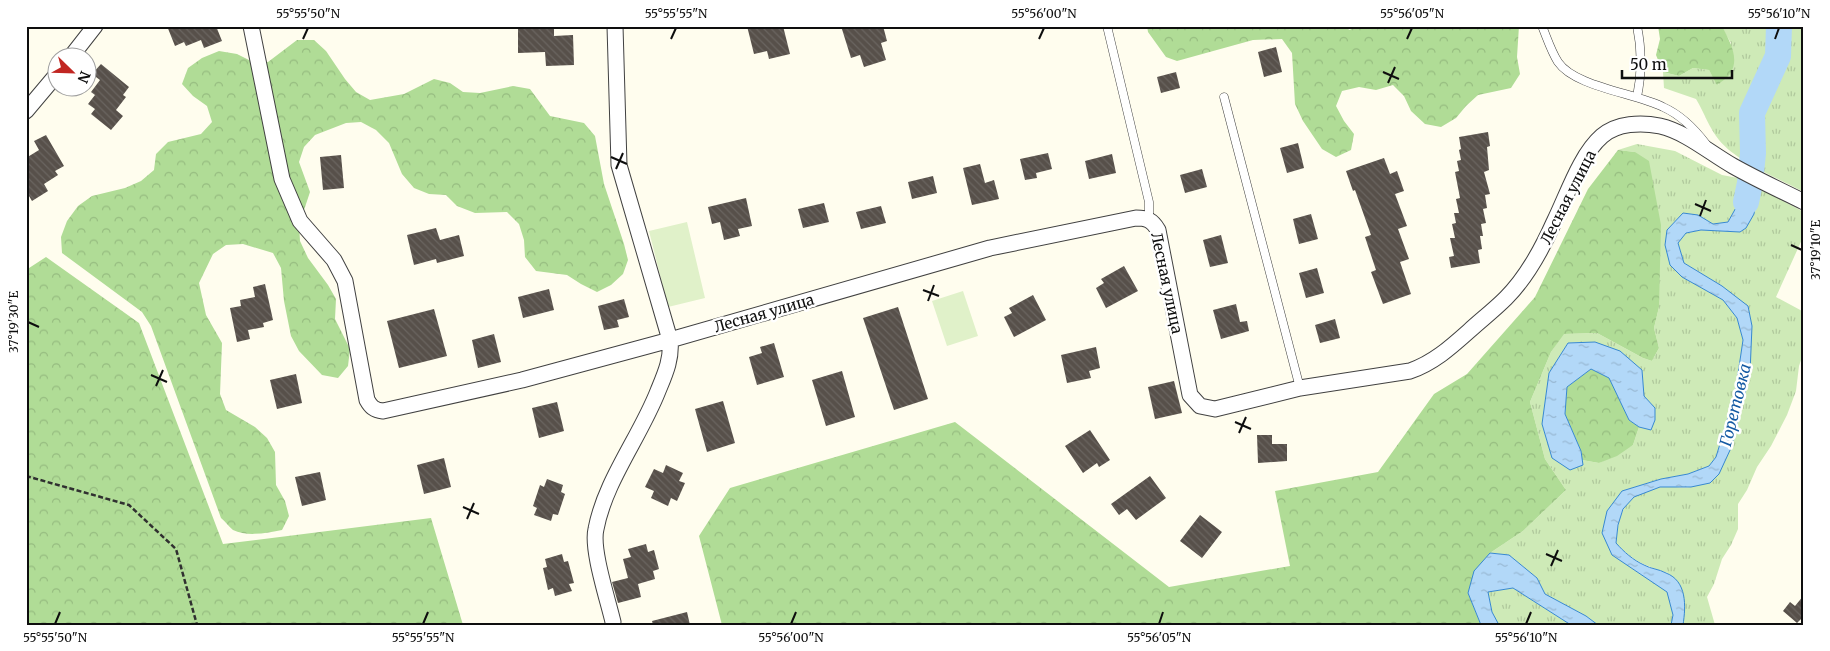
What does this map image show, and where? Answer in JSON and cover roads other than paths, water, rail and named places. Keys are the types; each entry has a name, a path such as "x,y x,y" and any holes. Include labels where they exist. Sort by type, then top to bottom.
{"street":[{"path":"78,48 95,26"},
{"name":"Лесная улица","path":"250,26 282,178 300,221 334,260 345,281 367,400 371,406 383,411 522,380 670,340 990,248 1136,218 1153,222 1158,230 1190,395 1194,402 1207,409 1215,409 1300,388 1410,371 1425,365 1450,348 1507,297 1526,273 1544,244 1592,147 1603,136 1616,128 1631,124 1661,126 1674,131 1733,166 1804,202"},
{"path":"614,622 596,550 595,531 605,500 650,412 664,377 671,352 670,340 620,165 615,26"},
{"path":"26,111 48,85"}],"lane":[{"path":"1107,26 1149,202 1149,220"},
{"path":"1542,26 1558,62 1570,73 1591,83 1662,106 1682,117 1715,155"},
{"path":"1637,26 1642,66 1637,97"},
{"path":"1224,97 1300,388"}],"water":[{"path":"1743,179 1757,187 1754,214 1746,228 1740,232 1701,230 1686,233 1678,243 1684,263 1722,286 1748,306 1752,326 1750,373 1731,448 1719,474 1710,483 1691,487 1660,487 1634,497 1623,509 1618,525 1616,543 1622,550 1640,563 1673,577 1678,582 1684,595 1683,625 1671,625 1673,615 1667,592 1612,555 1602,533 1607,511 1622,491 1661,479 1688,474 1709,466 1716,457 1735,394 1743,340 1737,318 1723,300 1682,277 1670,265 1665,245 1667,230 1683,213 1698,215 1713,224 1728,222 1738,204"},
{"path":"1595,342 1620,351 1642,370 1644,396 1655,408 1655,420 1651,430 1639,427 1629,420 1609,378 1591,369 1567,387 1565,414 1581,451 1583,465 1570,470 1552,458 1542,424 1549,373 1568,343"},
{"path":"1490,553 1509,555 1537,578 1545,594 1586,616 1598,625 1571,625 1513,588 1488,592 1492,612 1499,625 1481,625 1468,593 1474,571"}],"waterway":[{"name":"Горетовка","path":"1746,202 1753,153 1752,113 1778,56 1779,26"}]}
